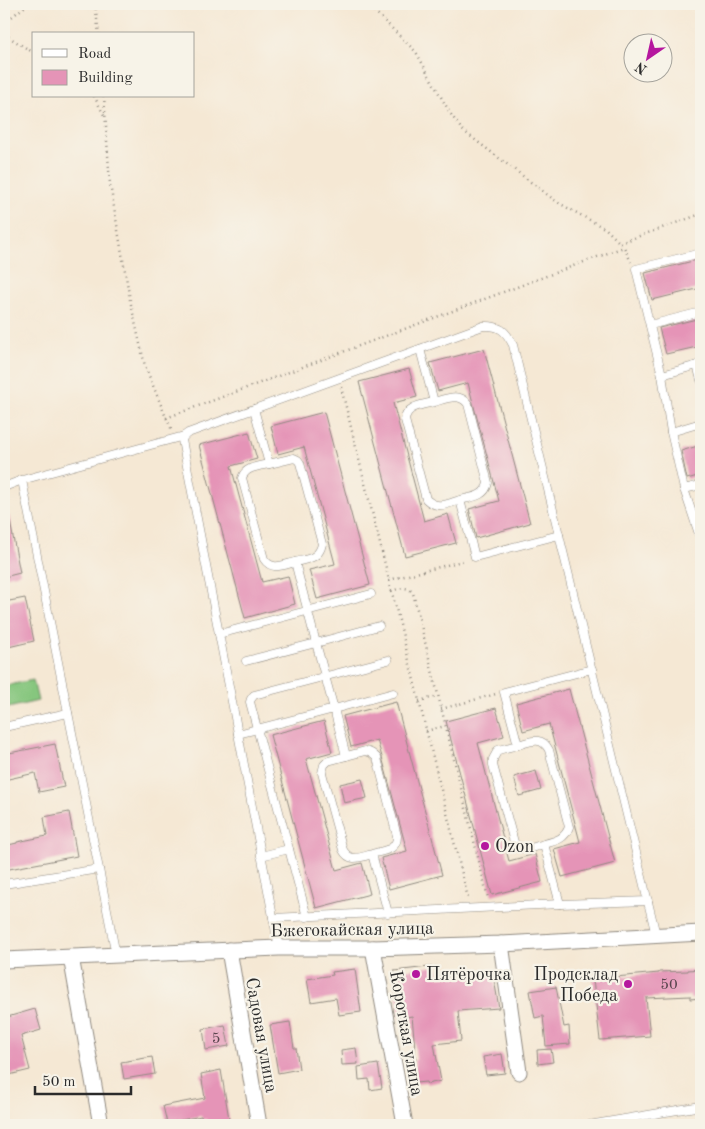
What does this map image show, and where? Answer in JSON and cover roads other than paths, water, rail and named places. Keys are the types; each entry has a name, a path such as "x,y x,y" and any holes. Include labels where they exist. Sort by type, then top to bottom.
{"street":[{"name":"Бжегокайская улица","path":"4,960 279,948 373,948 501,944 701,934"},
{"path":"501,944 519,1072"},
{"name":"Короткая улица","path":"373,948 405,1125"},
{"name":"Садовая улица","path":"229,950 259,1125"},
{"path":"71,957 100,1125"}],"lane":[{"path":"701,254 636,269 662,375 684,489 701,540"},
{"path":"650,325 701,312"},
{"path":"4,487 22,480 184,436 484,326 496,326 502,330 509,336 513,345 656,935"},
{"path":"420,349 434,402"},
{"path":"662,375 699,365 701,380"},
{"path":"454,397 461,397 468,404 488,483 487,488 480,495 460,500 438,506 430,504 426,499 405,420 405,415 412,408 454,397"},
{"path":"254,409 269,464"},
{"path":"672,432 701,423"},
{"path":"184,436 182,440 183,446 279,948"},
{"path":"294,458 300,463 322,544 321,550 315,556 276,567 267,564 264,560 242,478 246,471 269,464 294,458"},
{"path":"22,480 116,955"},
{"path":"684,489 701,485"},
{"path":"460,500 475,557 559,535"},
{"path":"295,562 346,756"},
{"path":"218,634 371,594"},
{"path":"246,661 379,626"},
{"path":"307,917 250,699 254,696 388,660"},
{"path":"518,744 504,692 592,669"},
{"path":"238,734 393,693"},
{"path":"4,727 68,713"},
{"path":"532,741 542,741 546,745 569,827 564,837 544,844 520,849 514,842 493,765 493,759 498,750 532,741"},
{"path":"365,751 374,754 377,758 397,836 397,842 391,849 372,854 354,858 346,855 322,773 324,764 328,761 365,751"},
{"path":"544,844 560,904"},
{"path":"261,856 289,849"},
{"path":"372,854 388,913"},
{"path":"4,884 99,869"},
{"path":"273,918 648,901"},
{"path":"589,1125 701,1106"}],"place":[{"name":"Ozon","path":"485,846"},
{"name":"Пятёрочка","path":"416,974"},
{"name":"Продсклад Победа","path":"628,984"}]}
